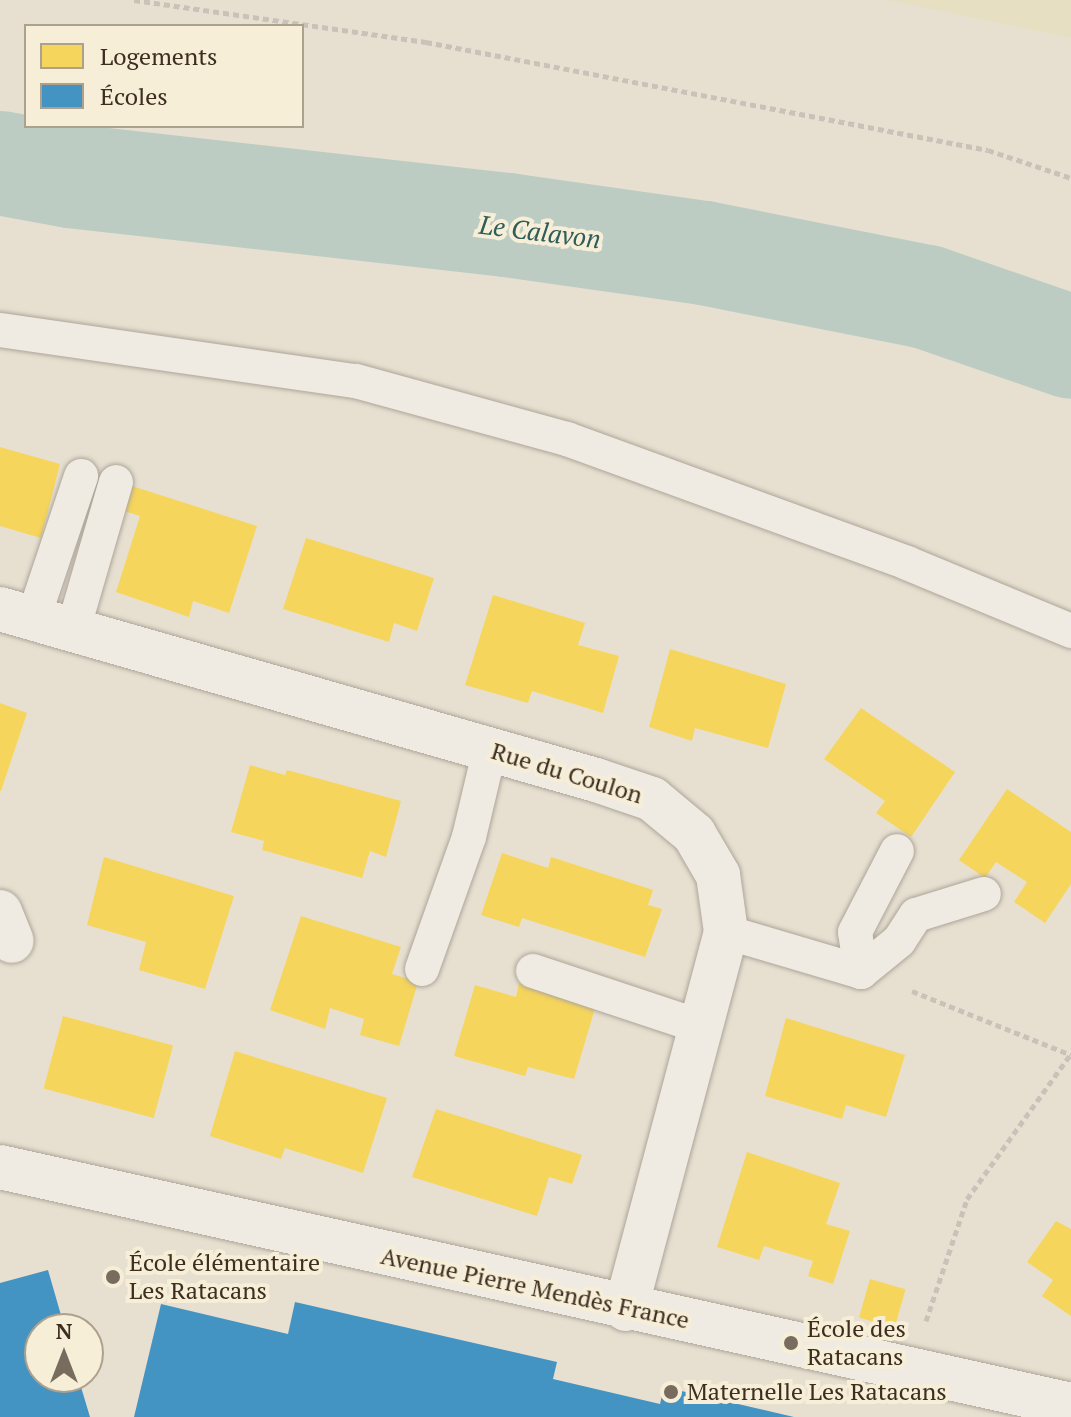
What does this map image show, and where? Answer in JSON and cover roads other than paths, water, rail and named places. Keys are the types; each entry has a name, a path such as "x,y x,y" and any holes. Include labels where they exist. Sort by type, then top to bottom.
{"street":[{"name":"Rue du Coulon","path":"35,619 490,749 652,799 694,834 718,875 726,932 626,1309"},
{"name":"Avenue Pierre Mendès France","path":"0,1167 626,1309 1071,1405"}],"lane":[{"path":"0,330 356,381 567,439 907,563 1071,631"},
{"path":"35,619 81,476"},
{"path":"35,619 116,482"},
{"path":"422,969 469,837 490,749"},
{"path":"861,972 855,932 897,851"},
{"path":"861,972 899,941 916,915 984,894"},
{"path":"726,932 861,972"},
{"path":"533,971 701,1027"}],"waterway":[{"name":"Le Calavon","path":"0,163 70,176 507,225 704,253 927,297 1071,347"}],"place":[{"name":"École élémentaire Les Ratacans","path":"113,1277"},
{"name":"École des Ratacans","path":"791,1343"},
{"name":"Maternelle Les Ratacans","path":"671,1392"}]}
